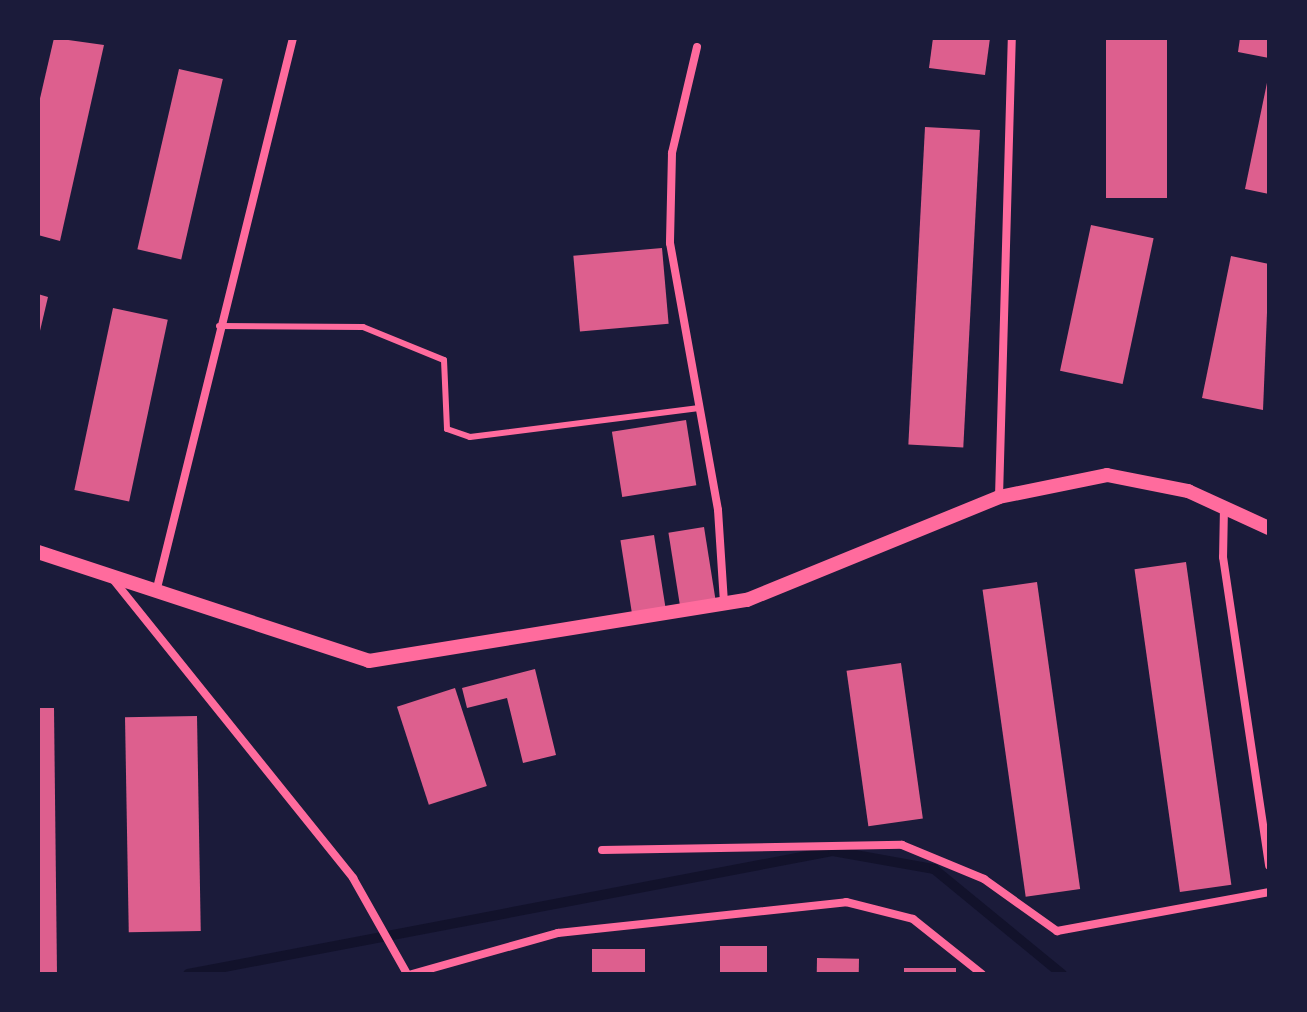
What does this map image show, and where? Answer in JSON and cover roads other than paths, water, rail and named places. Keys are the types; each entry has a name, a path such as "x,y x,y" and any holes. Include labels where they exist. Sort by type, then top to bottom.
{"street":[{"path":"157,588 219,326 293,38"},
{"path":"999,497 1012,38"},
{"path":"697,47 672,153 670,243 718,510 724,604"},
{"path":"38,552 106,571 369,661 724,604 999,497 1107,475 1188,491 1269,528"},
{"path":"1224,507 1223,557 1269,866"},
{"path":"106,571 362,897 409,974 558,933 846,902 913,919 982,974"},
{"path":"602,850 902,845 984,879 1057,931 1269,892"}],"lane":[{"path":"219,326 363,327 444,360 447,429 470,437 699,408"}],"waterway":[{"path":"188,974 833,851 934,869 1062,974"}]}
